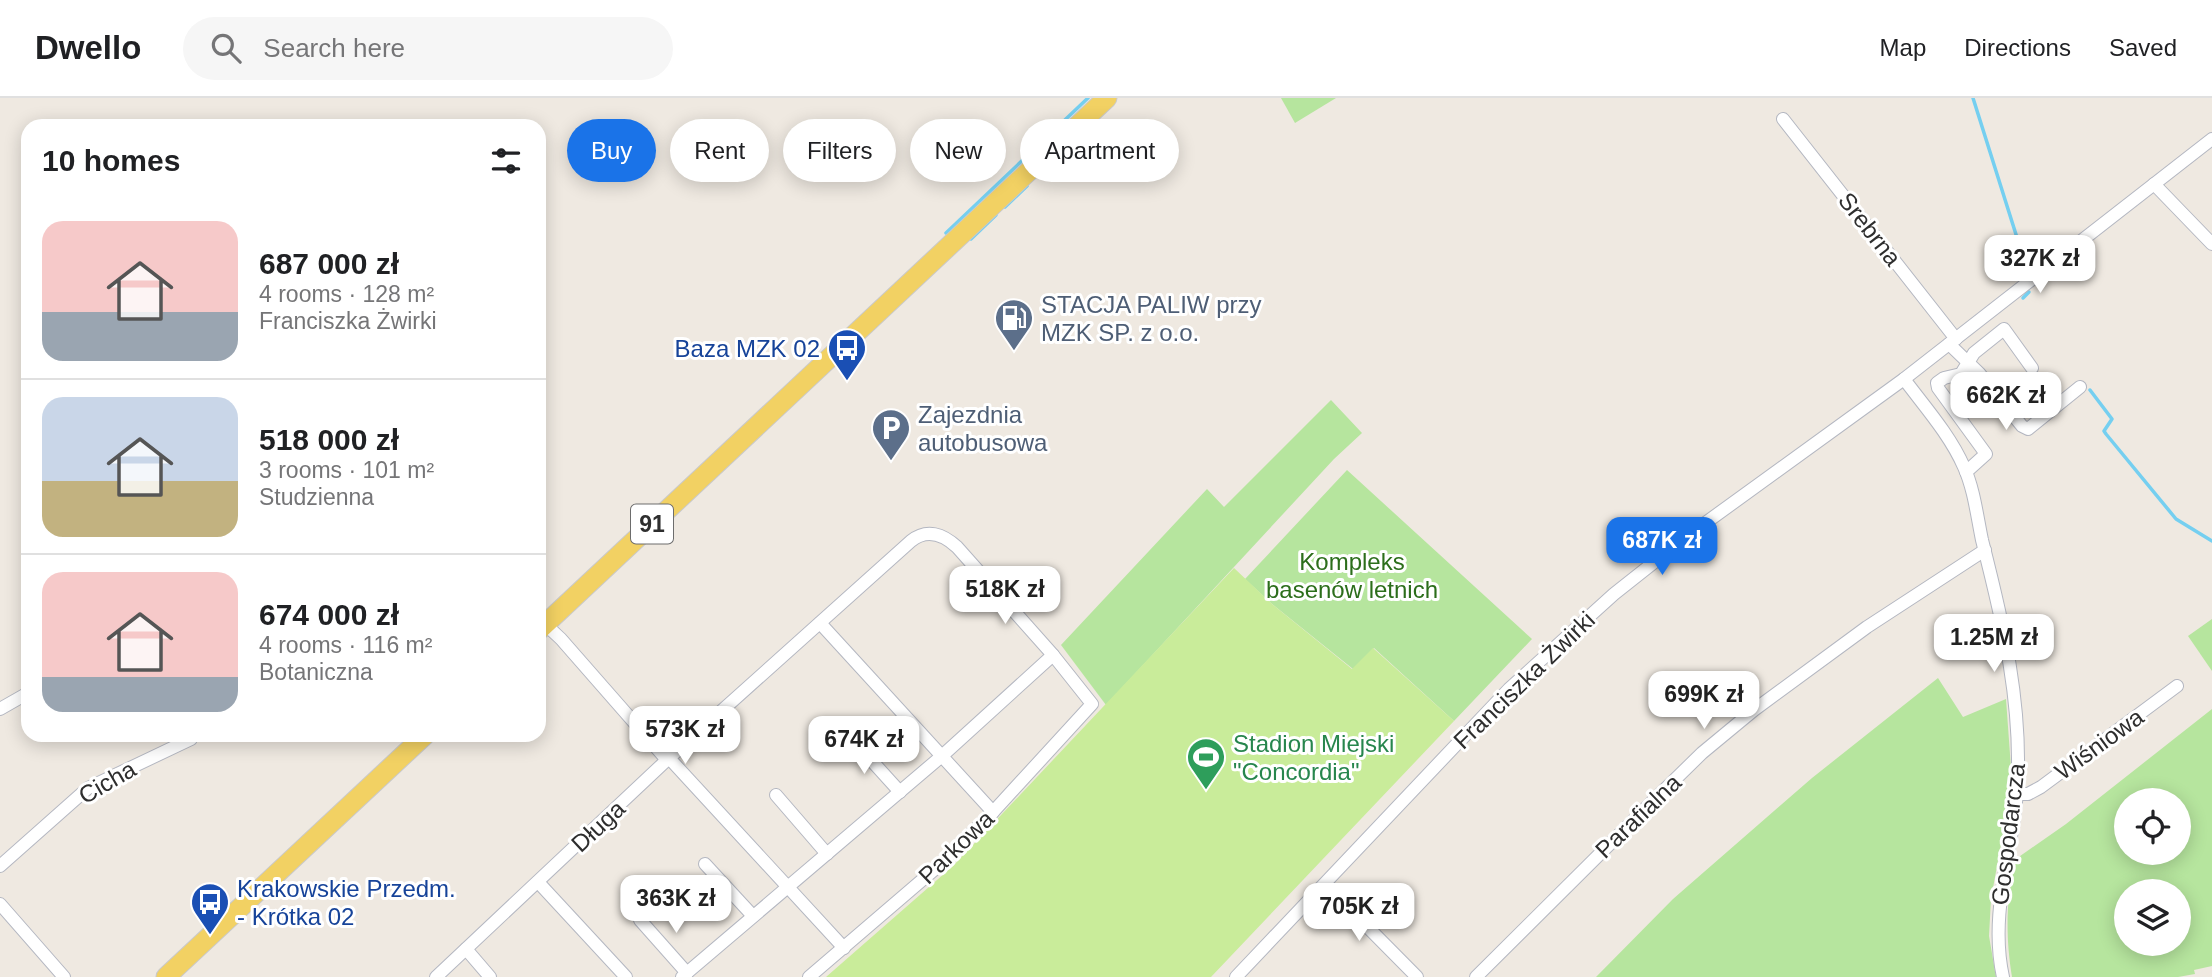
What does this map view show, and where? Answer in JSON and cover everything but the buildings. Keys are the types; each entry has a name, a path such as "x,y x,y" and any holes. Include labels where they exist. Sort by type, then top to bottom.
{"main road":[{"name":"91","path":"546,623 1107,98"},
{"path":"166,977 418,742"}],"street":[{"name":"Srebrna","path":"1783,119 1968,363 1993,388 2022,426 2028,429 2080,387"},
{"name":"Franciszka Żwirki","path":"1236,977 1509,690 1614,594 1686,537 1953,342 2212,139"},
{"path":"2154,184 2212,244"},
{"path":"1966,472 1986,454 1937,385 1941,379 1961,374 1974,353 2004,329 2032,368"},
{"name":"Gospodarcza","path":"1904,379 1950,442 1966,472 2004,632 2015,696 2019,750 2017,794 1998,914 1999,959 2003,977"},
{"name":"Długa","path":"436,977 668,759 917,536 932,533 949,539 1053,655"},
{"name":"Parafialna","path":"1476,977 1654,800 1733,727 1867,627 1985,550"},
{"path":"820,623 993,812"},
{"path":"546,630 561,639 668,759 844,948"},
{"path":"640,920 685,975 943,755 1053,655"},
{"name":"Parkowa","path":"809,977 935,869 993,812 1092,704 1053,655"},
{"name":"Wiśniowa","path":"2017,794 2028,794 2041,787 2177,687"},
{"path":"0,709 21,697"},
{"path":"852,739 900,792"},
{"name":"Cicha","path":"0,866 88,788 185,742"},
{"path":"776,795 827,854"},
{"path":"705,864 753,916"},
{"path":"538,881 626,977"},
{"path":"1326,885 1417,977"},
{"path":"0,904 64,977"},
{"path":"466,949 490,977"}],"green space":[{"path":"1281,98 1336,98 1295,123"},
{"path":"1331,400 1362,433 1334,459 1106,705 1061,645 1207,489 1224,507"},
{"name":"Kompleks basenów letnich","path":"1347,470 1532,639 1454,721 1374,648 1353,669 1245,579"},
{"name":"Stadion Miejski \"Concordia\"","path":"1234,568 1272,604 1352,669 1373,648 1454,721 1211,977 826,977 953,866"},
{"path":"2212,619 2212,671 2188,636"},
{"path":"1938,678 1963,717 2006,699 2011,768 2009,800 1991,899 1989,936 1996,977 1596,977 1673,899 1812,778"},
{"path":"2212,709 2212,966 2194,970 2195,974 2178,977 2012,977 2008,919 2013,861 2066,824"}],"waterway":[{"path":"946,233 1088,98"},
{"path":"1973,98 2025,263"},
{"path":"1005,207 1027,186"},
{"path":"971,239 996,215"},
{"path":"2023,298 2029,292"},
{"path":"2090,390 2112,419 2104,431 2106,434 2176,519 2212,541"}],"place":[{"name":"STACJA PALIW przy MZK SP. z o.o.","path":"1014,352"},
{"name":"Baza MZK 02","path":"847,382"},
{"name":"Zajezdnia autobusowa","path":"891,462"},
{"name":"Stadion Miejski \"Concordia\"","path":"1206,791"},
{"name":"Krakowskie Przedm. - Krótka 02","path":"210,936"}]}
